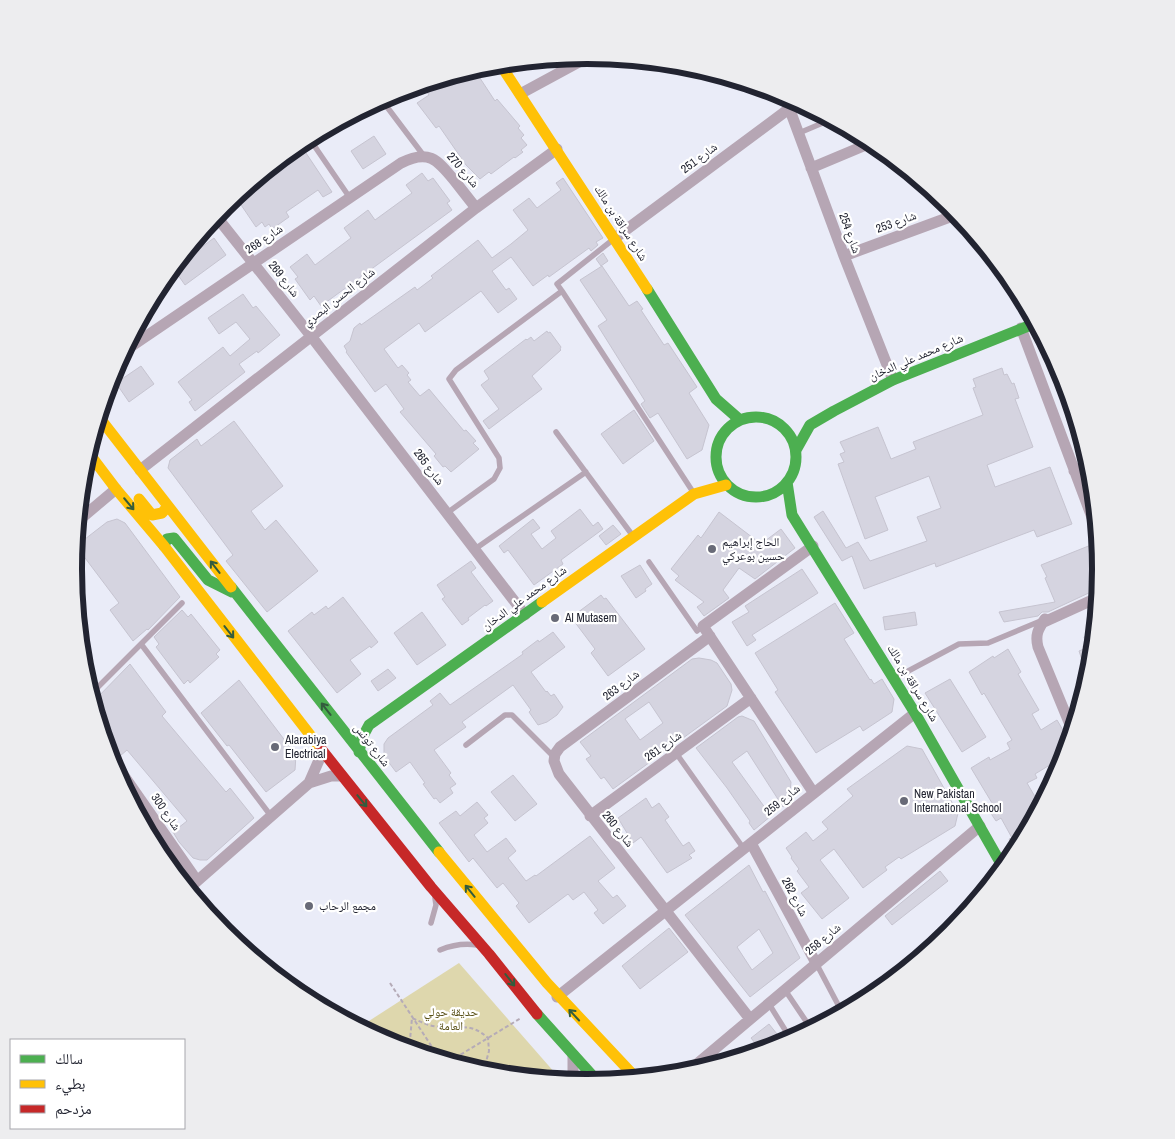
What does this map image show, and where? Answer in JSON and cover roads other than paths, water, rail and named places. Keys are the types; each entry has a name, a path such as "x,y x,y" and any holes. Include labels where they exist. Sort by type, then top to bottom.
{"street":[{"path":"520,94 576,64"},
{"name":"شارع سراقة بن مالك","path":"504,71 615,238 716,399 740,420"},
{"name":"شارع 254","path":"790,108 844,256 893,380"},
{"name":"شارع 251","path":"615,238 790,108"},
{"path":"811,168 863,146"},
{"name":"شارع الحسن البصري","path":"140,470 476,208 557,149"},
{"name":"شارع 268","path":"135,343 401,163 412,158 424,156"},
{"name":"شارع 270","path":"424,156 440,162 476,208"},
{"name":"شارع 253","path":"844,256 950,217"},
{"name":"شارع 269","path":"221,222 311,336"},
{"name":"شارع محمد علي الدخان","path":"780,426 810,425 893,380 1029,325"},
{"path":"1020,328 1090,512"},
{"name":"شارع 265","path":"311,336 525,615"},
{"name":"شارع سراقة بن مالك","path":"716,399 722,434"},
{"path":"796,450 790,436 780,426 764,418 748,418 733,424 722,434 716,449 716,464 721,479 726,485 747,497 763,497 778,491 787,482 795,466 796,450 810,425"},
{"name":"شارع تونس","path":"104,424 360,752 558,997 631,1073"},
{"path":"95,456 106,462 152,515 164,512 168,506"},
{"path":"94,460 164,546 342,776 431,887 489,954 533,1010 591,1075"},
{"name":"شارع محمد علي الدخان","path":"694,494 716,464"},
{"path":"1074,471 1083,467"},
{"name":"شارع سراقة بن مالك","path":"787,482 792,515"},
{"name":"شارع محمد علي الدخان","path":"342,729 369,725 694,494 726,485"},
{"path":"85,515 116,489"},
{"name":"شارع سراقة بن مالك","path":"763,497 792,515 813,546 915,713 1000,862"},
{"path":"164,546 167,540 174,538 208,580 236,594"},
{"path":"813,546 703,626 813,792"},
{"path":"1069,722 1038,647 1036,636 1045,619 1044,622 1092,601"},
{"name":"شارع 263","path":"554,760 560,747 710,636"},
{"name":"شارع 261","path":"590,816 751,698"},
{"name":"شارع 259","path":"667,911 813,792 915,713"},
{"path":"360,752 362,738 369,725"},
{"path":"192,885 309,782 319,760 321,748"},
{"name":"شارع 260","path":"554,760 559,774 590,816 667,911 750,1019"},
{"path":"309,782 331,776 342,776"},
{"name":"شارع 300","path":"130,785 193,875 190,882"},
{"name":"شارع 258","path":"698,1063 980,826"},
{"name":"شارع 262","path":"747,846 816,963"},
{"path":"558,997 667,911"},
{"path":"608,1051 636,1073"},
{"path":"573,1055 573,1075"}],"lane":[{"path":"386,106 424,156"},
{"path":"799,133 823,123"},
{"path":"314,145 350,198"},
{"path":"615,238 557,284 694,494"},
{"path":"448,513 494,479 500,468 500,458 449,379 456,370 562,291"},
{"path":"556,432 633,536"},
{"path":"475,549 586,472"},
{"path":"649,562 697,631 703,626"},
{"path":"96,689 182,603"},
{"path":"894,679 959,644 988,643 1045,619"},
{"path":"141,644 271,816"},
{"path":"466,745 505,715 512,715 554,760"},
{"path":"676,753 747,846"},
{"path":"431,887 436,905 431,923"},
{"path":"440,950 450,946 476,945 489,954"},
{"path":"816,963 839,1007"},
{"path":"785,990 808,1024"},
{"path":"769,1004 788,1034"}],"place":[{"name":"الحاج إبراهيم حسين بوعركي","path":"712,549"},
{"name":"Al Mutasem","path":"555,618"},
{"name":"Alarabiya Electrical","path":"275,747"},
{"name":"New Pakistan International School","path":"904,801"},
{"name":"مجمع الرحاب","path":"309,906"}],"park label":[{"name":"حديقة حولي العامة","path":"451,1019"}]}
